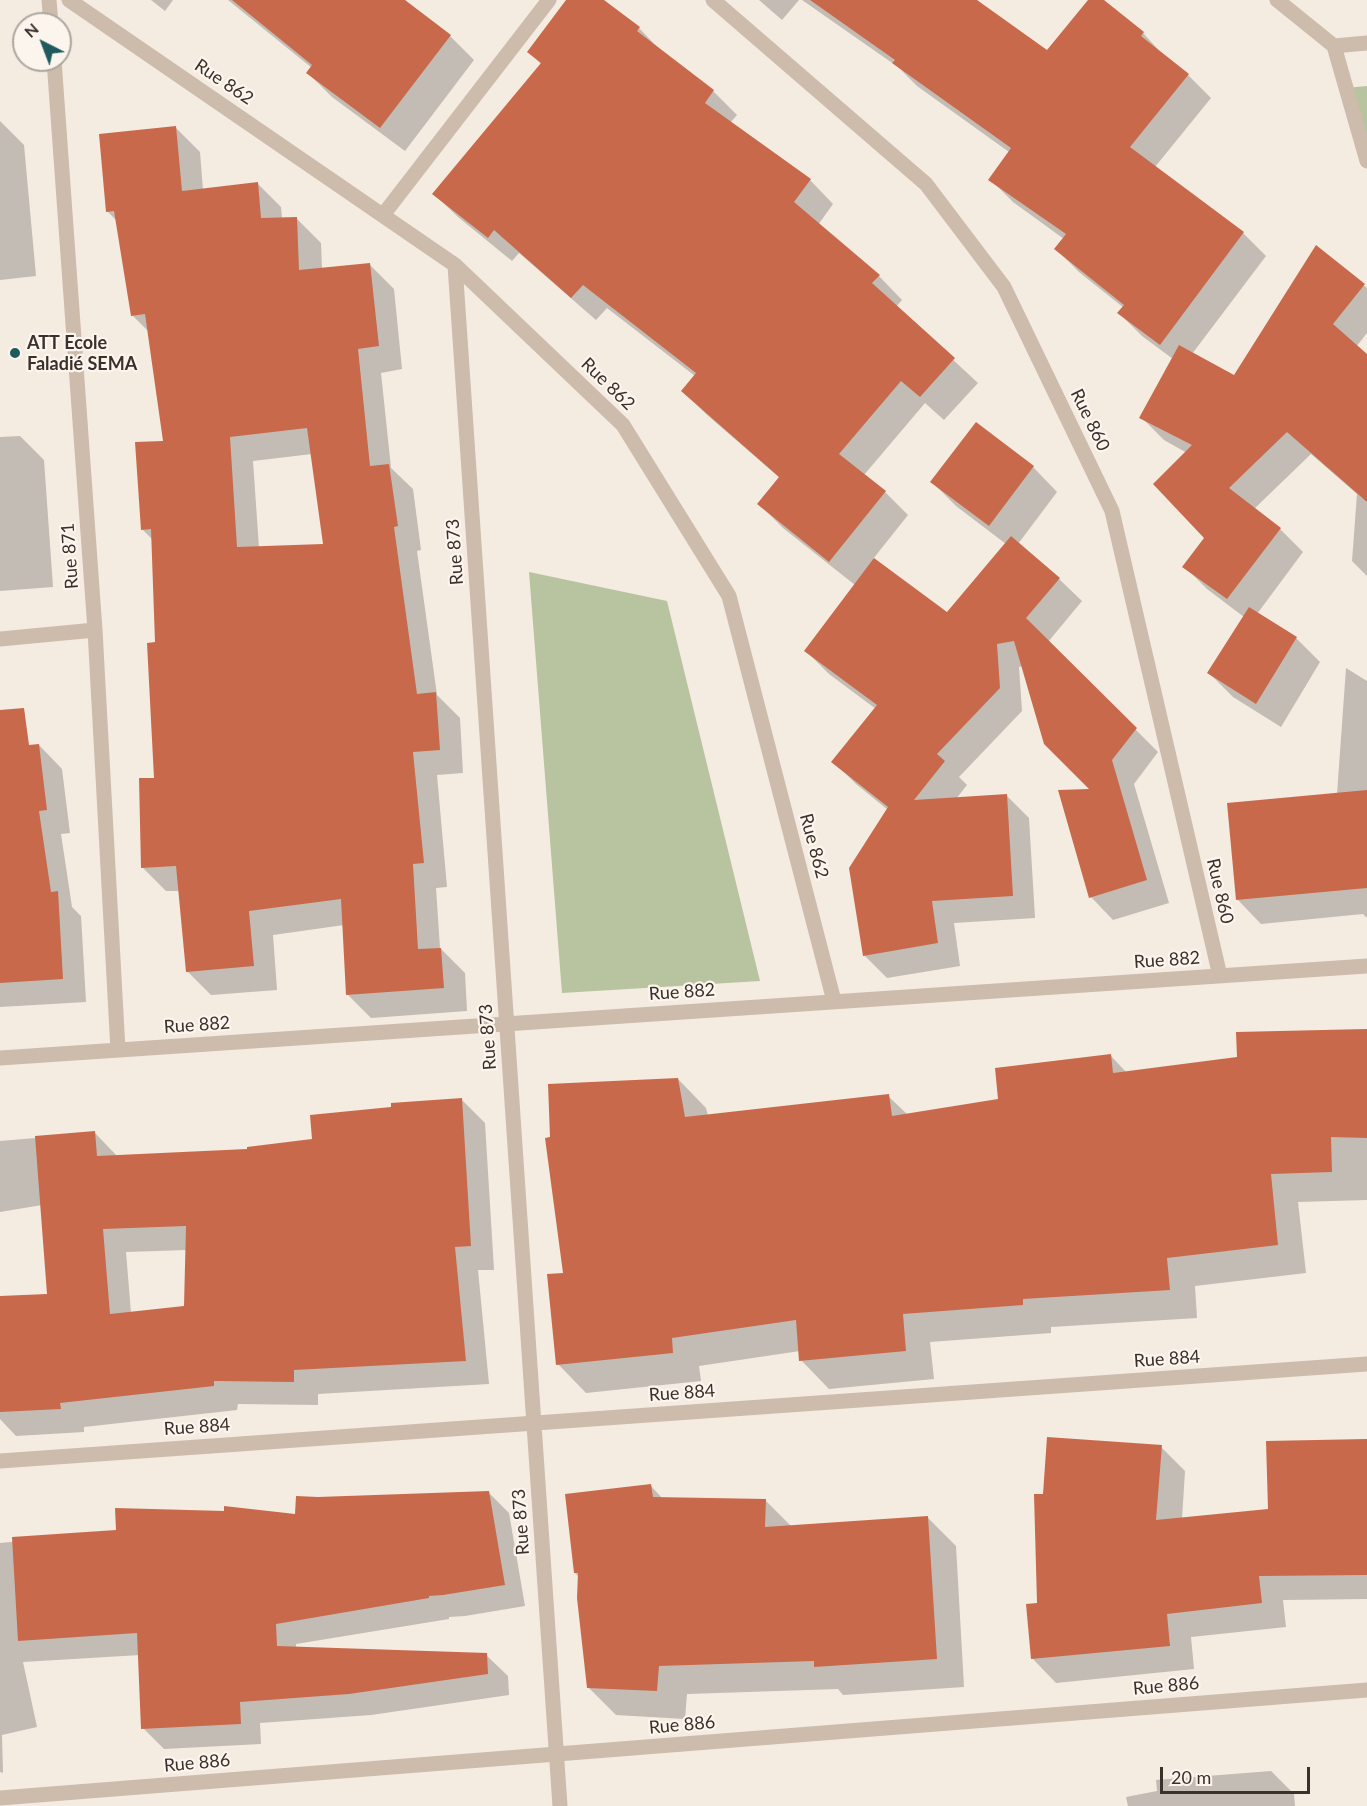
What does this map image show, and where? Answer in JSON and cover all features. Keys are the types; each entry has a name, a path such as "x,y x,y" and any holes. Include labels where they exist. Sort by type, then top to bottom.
{"street":[{"name":"Rue 862","path":"69,0 455,265 623,425 729,596 834,1001"},
{"path":"383,215 549,0"},
{"name":"Rue 860","path":"712,0 926,184 1004,287 1112,511 1220,976"},
{"path":"1276,0 1334,46 1367,161"},
{"path":"1334,46 1367,43"},
{"name":"Rue 871","path":"55,72 95,630 118,1050"},
{"name":"Rue 873","path":"455,265 560,1806"},
{"path":"0,639 95,630"},
{"name":"Rue 882","path":"0,1058 1367,966"},
{"name":"Rue 884","path":"0,1461 1367,1364"},
{"name":"Rue 886","path":"0,1798 1367,1690"}],"green space":[{"path":"1367,86 1367,161 1346,88"},
{"path":"529,572 667,601 760,981 562,993"}],"building":[{"path":"232,0 405,0 451,35 380,128 306,73 312,65"},
{"path":"566,0 604,0 640,27 637,31 714,90 705,103 811,179 794,202 880,275 872,283 955,358 920,397 901,381 839,454 886,491 829,562 757,504 779,477 681,391 696,373 583,285 571,298 494,230 488,238 432,194 541,63 527,52"},
{"path":"810,0 977,0 1047,50 1088,0 1104,0 1144,32 1141,36 1189,74 1130,147 1244,232 1160,345 1117,313 1124,305 1054,249 1066,234 988,180 1011,148 892,63 895,60"},
{"path":"176,126 182,191 258,182 261,218 297,217 299,270 370,263 379,346 358,349 370,466 389,464 398,526 394,527 417,694 436,692 440,750 413,752 424,863 413,864 418,949 441,948 444,988 346,995 341,899 249,911 254,966 186,972 176,866 141,868 139,778 154,778 147,643 155,642 151,529 141,530 135,442 163,441 145,314 131,316 114,211 106,212 99,134","holes":["307,428 323,544 237,547 230,437"]},
{"path":"1316,245 1365,284 1333,324 1367,354 1367,502 1287,432 1229,488 1281,528 1227,599 1182,567 1204,538 1153,484 1192,445 1139,418 1179,345 1234,375"},
{"path":"976,422 1034,466 989,526 930,482"},
{"path":"1011,536 1060,578 1026,618 1137,728 1112,760 1147,880 1089,898 1058,790 1089,789 1044,744 1014,641 997,644 1000,688 937,754 945,761 914,800 1007,794 1013,896 932,901 938,943 863,956 849,868 888,807 831,762 877,705 804,651 874,558 947,612"},
{"path":"1249,607 1297,637 1256,704 1207,673"},
{"path":"24,708 29,745 39,744 47,810 39,811 51,892 58,891 63,979 0,983 0,710"},
{"path":"1367,790 1367,888 1236,900 1227,803"},
{"path":"1367,1029 1367,1138 1331,1137 1332,1172 1271,1174 1278,1245 1167,1258 1170,1290 1023,1299 1023,1305 903,1314 906,1351 799,1361 796,1320 672,1338 673,1353 556,1365 547,1274 563,1273 545,1138 550,1137 548,1084 678,1078 685,1117 889,1094 892,1116 998,1099 995,1068 1111,1054 1113,1073 1237,1057 1236,1032"},
{"path":"462,1098 471,1246 455,1247 466,1361 294,1370 294,1382 214,1381 214,1386 60,1403 61,1409 0,1412 0,1296 47,1294 35,1136 95,1131 97,1156 247,1149 247,1147 312,1139 310,1115 391,1107 391,1103","holes":["186,1226 184,1306 110,1314 103,1229"]},
{"path":"1047,1437 1162,1445 1156,1520 1268,1509 1266,1441 1367,1439 1367,1575 1259,1576 1262,1603 1167,1614 1170,1646 1031,1659 1026,1604 1037,1603 1034,1494 1043,1494"},
{"path":"651,1484 653,1497 766,1499 765,1527 928,1516 937,1659 814,1667 814,1661 659,1666 657,1691 587,1688 577,1598 578,1573 574,1573 565,1494"},
{"path":"489,1491 505,1585 429,1596 429,1598 276,1624 277,1646 487,1653 488,1674 349,1694 240,1702 241,1724 141,1729 137,1633 18,1641 12,1537 116,1530 115,1508 224,1511 224,1506 295,1514 296,1496"}],"place":[{"name":"ATT Ecole Faladié SEMA","path":"15,353"}]}
